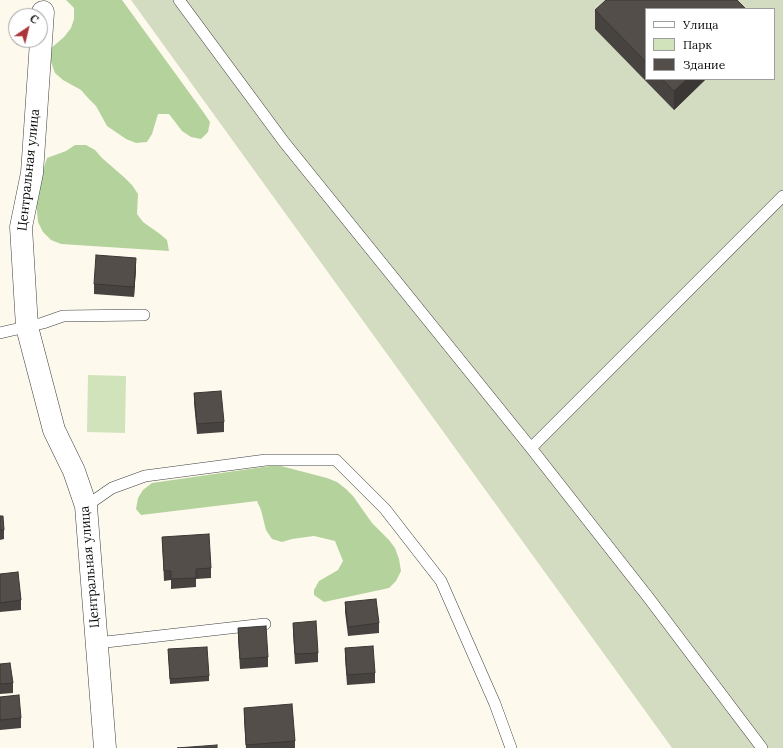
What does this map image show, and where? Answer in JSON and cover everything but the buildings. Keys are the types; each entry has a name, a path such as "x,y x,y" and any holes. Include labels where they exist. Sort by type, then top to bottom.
{"street":[{"name":"Центральная улица","path":"41,48 32,173 21,227 26,327 54,430 74,471 86,506 105,748"}],"lane":[{"path":"179,0 284,142 531,448 648,597 762,748"},
{"path":"531,448 783,196"},
{"path":"0,332 43,323 63,316 144,315"},
{"path":"86,506 112,488 145,476 266,460 336,460 385,508 441,581 495,704 511,748"},
{"path":"97,643 265,624"}],"green space":[{"path":"66,0 122,0 210,122 208,132 201,139 191,137 182,131 169,114 158,114 152,134 147,142 136,143 126,139 107,126 96,106 81,90 63,80 55,73 51,62 49,50 64,37 71,28 74,19 74,8"},
{"path":"131,0 783,0 783,748 672,748"},
{"path":"75,145 86,145 95,150 132,185 138,194 137,214 143,222 167,240 169,251 61,244 51,240 43,232 38,222 36,201 40,179 47,158 66,151"},
{"path":"88,375 126,376 125,433 87,432"},
{"path":"277,465 337,482 353,496 372,523 395,548 401,571 396,581 389,588 324,602 314,595 314,590 319,581 338,570 343,561 335,541 314,536 282,542 272,539 266,530 257,501 141,515 136,509 138,498 143,490 152,483"}]}
